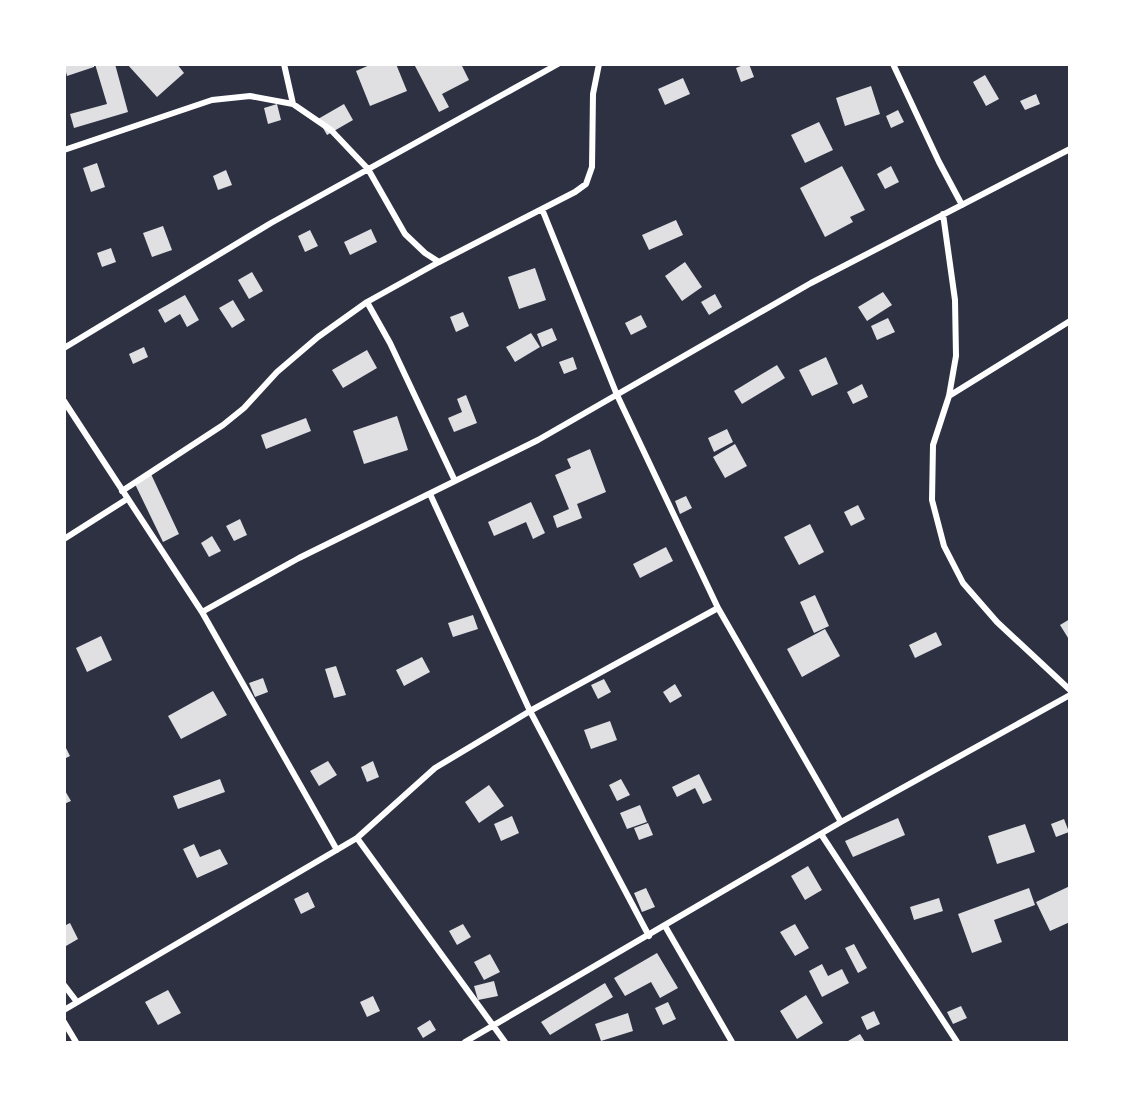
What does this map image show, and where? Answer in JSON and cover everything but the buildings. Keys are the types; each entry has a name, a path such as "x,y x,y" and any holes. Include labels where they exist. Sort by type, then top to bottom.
{"street":[{"path":"284,64 293,104"},
{"path":"64,348 271,223 558,64"},
{"path":"122,491 224,425 244,408 285,365 318,337 367,302 575,192 585,184 592,166 593,94 599,64"},
{"path":"893,64 939,162 963,205"},
{"path":"64,150 212,100 250,96 293,104 331,130 368,169 405,234 425,253 439,262"},
{"path":"202,612 299,558 538,440 811,283 1070,149"},
{"path":"542,209 617,395 718,608 841,822"},
{"path":"943,214 954,300 956,344 949,396 933,446 932,500 944,546 963,583 997,622 1070,690"},
{"path":"367,302 390,343 455,482"},
{"path":"949,396 1070,321"},
{"path":"64,401 202,612 337,850"},
{"path":"430,494 530,711 649,936"},
{"path":"64,539 127,499"},
{"path":"64,1010 357,838 435,768 530,711 718,608"},
{"path":"465,1042 841,822 1070,696"},
{"path":"821,834 957,1042"},
{"path":"357,838 505,1042"},
{"path":"665,926 732,1042"},
{"path":"64,985 77,1002"},
{"path":"64,1022 76,1042"}]}
